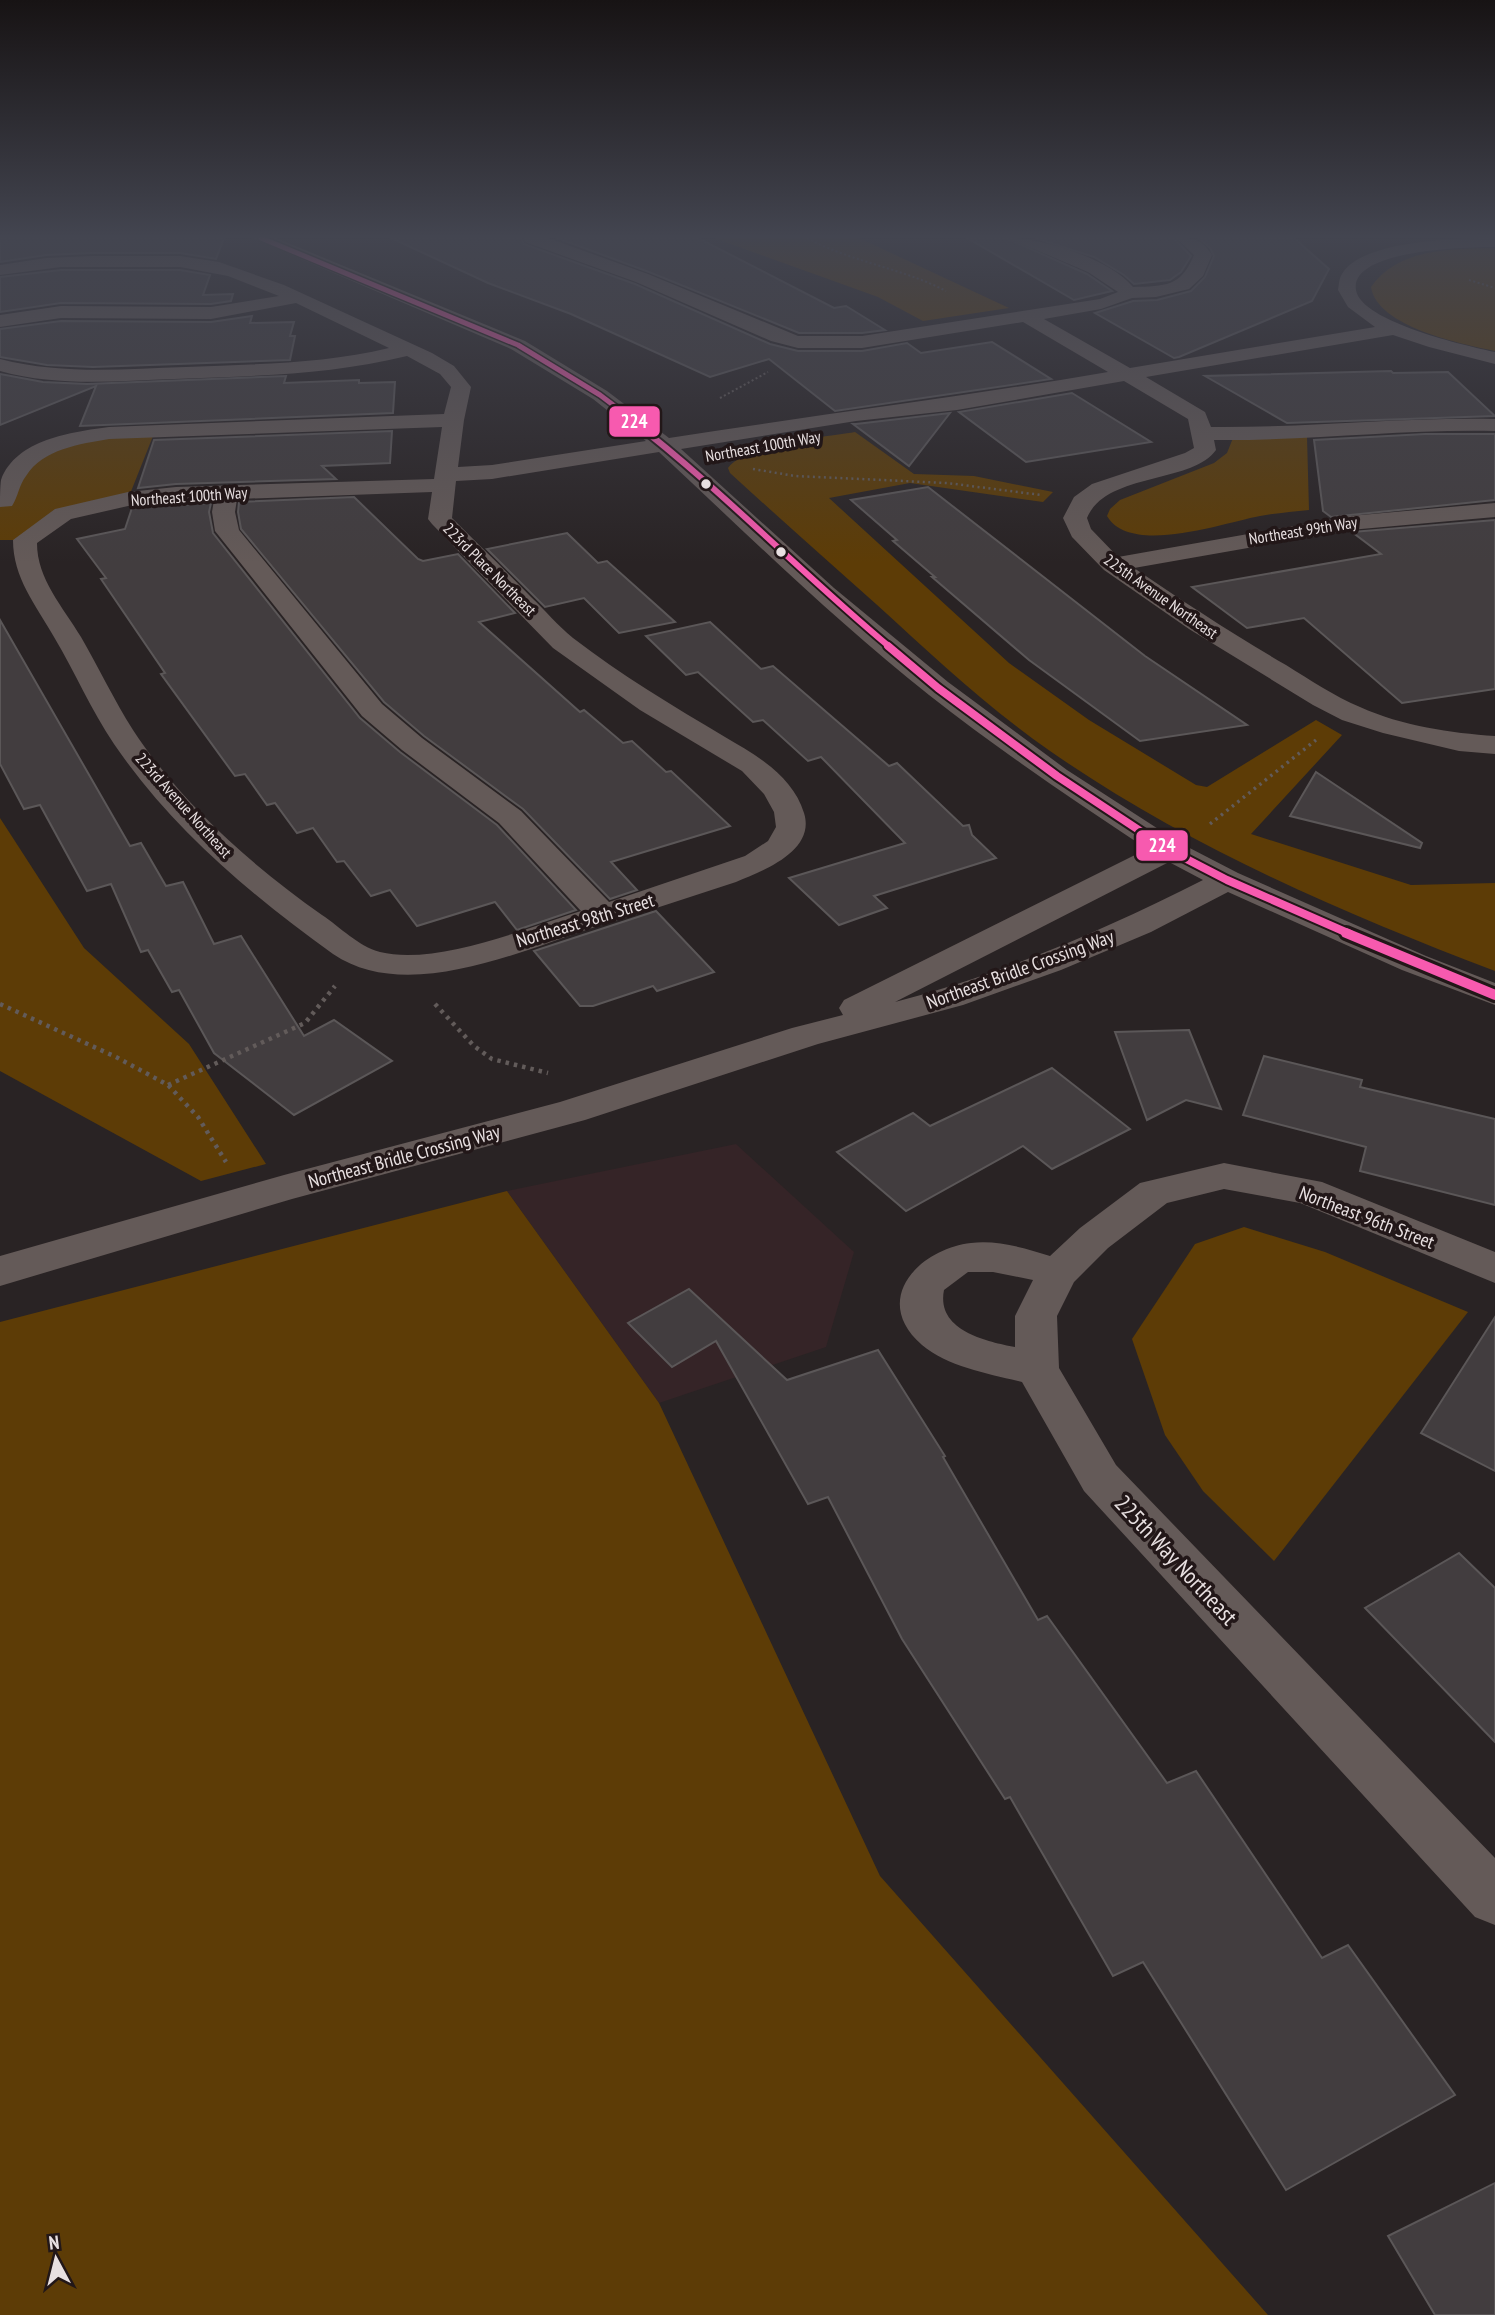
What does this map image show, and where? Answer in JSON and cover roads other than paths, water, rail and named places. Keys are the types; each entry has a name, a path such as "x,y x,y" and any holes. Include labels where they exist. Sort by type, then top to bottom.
{"street":[{"name":"223rd Place Northeast","path":"399,346 456,377 461,387 453,420 440,519 562,642 650,704 752,765 777,790 789,812 791,827"},
{"path":"520,346 600,395 672,452 825,593 938,688 1057,776 1169,849 1227,880 1414,963 1495,995"},
{"path":"1074,346 1130,374 1198,416 1203,433 1261,434 1451,424 1495,425"},
{"name":"Northeast 100th Way","path":"63,514 128,499 228,492 443,484 521,487 672,452 877,425 957,404 1294,346"},
{"path":"1442,346 1495,358"},
{"path":"0,365 33,373 94,376 325,366 379,358 407,350"},
{"path":"63,514 16,503 10,484 28,457 45,448 77,438 109,433 453,420"},
{"name":"225th Avenue Northeast","path":"1203,433 1205,450 1193,457 1100,489 1082,502 1075,518 1080,532 1113,565 1198,624 1336,706 1393,727 1459,743 1495,745"},
{"path":"228,492 223,504 227,531 372,710 412,744 510,817 603,915"},
{"name":"Northeast 99th Way","path":"1113,565 1334,524 1422,513 1495,510"},
{"name":"223rd Avenue Northeast","path":"63,514 13,540 24,551 37,584 126,741 165,789 243,870 298,914 360,956"},
{"name":"Northeast 98th Street","path":"360,956 391,963 470,957 756,863 780,847 791,827"},
{"name":"Northeast Bridle Crossing Way","path":"805,1036 918,974 1169,849"},
{"name":"Northeast Bridle Crossing Way","path":"0,1271 284,1188 572,1111 805,1036 951,998 1049,963 1139,925 1227,880"},
{"name":"Northeast 96th Street","path":"1154,1193 1224,1176 1308,1191 1495,1268"},
{"name":"225th Way Northeast","path":"1154,1193 1094,1238 1058,1273 1036,1316 1037,1369 1100,1478 1495,1898"},
{"path":"1037,1369 955,1346 933,1331 921,1307 924,1284 955,1261 979,1258 1012,1260 1058,1273"}]}
